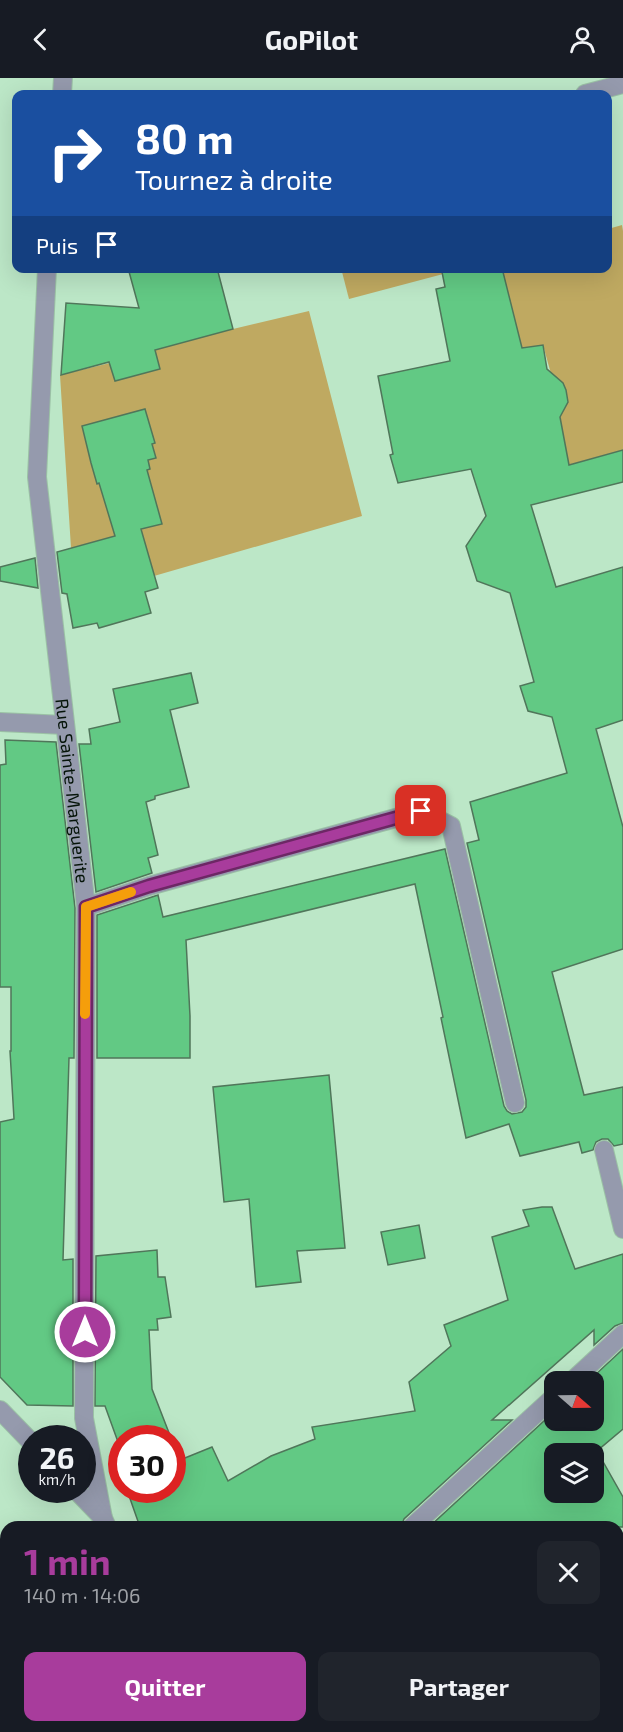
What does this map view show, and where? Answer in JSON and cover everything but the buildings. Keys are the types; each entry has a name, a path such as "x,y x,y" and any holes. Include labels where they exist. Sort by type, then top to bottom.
{"street":[{"path":"600,90 623,84"},
{"name":"Rue Sainte-Marguerite","path":"47,273 37,477 86,907 84,1418 105,1521"},
{"path":"0,722 65,725"},
{"path":"86,907 149,886 421,811 451,826 515,1103"},
{"path":"604,1150 623,1229"},
{"path":"583,1371 623,1334"},
{"path":"419,1521 544,1406"},
{"path":"0,1410 18,1429"},
{"path":"87,1503 103,1521"}],"shaded area":[{"path":"622,225 623,231 623,450 568,465 559,414 566,407 567,393 563,383 553,381 543,345 510,351 499,273 612,273 612,228"},
{"path":"342,273 447,273 349,299"},
{"path":"309,311 362,516 154,576 115,536 71,548 60,375 110,363 115,381 160,369 150,351"}],"slow traffic":[{"path":"85,1014 86,907 131,892"}],"route":[{"path":"85,1332 86,907 149,886 421,811"}]}
